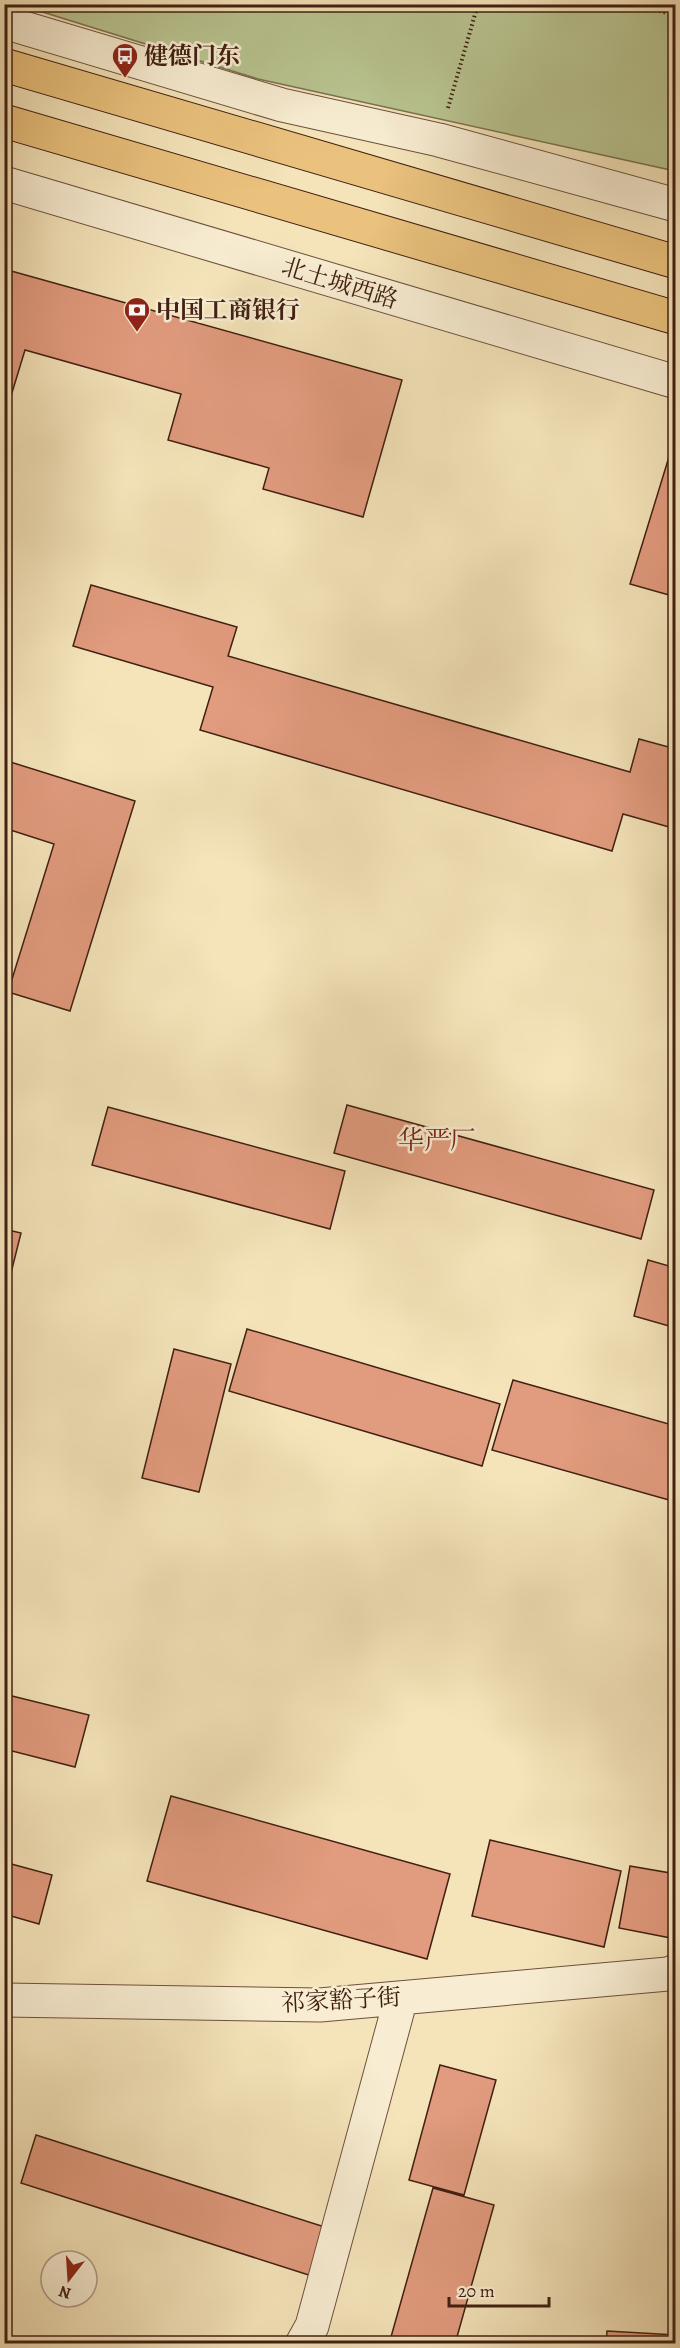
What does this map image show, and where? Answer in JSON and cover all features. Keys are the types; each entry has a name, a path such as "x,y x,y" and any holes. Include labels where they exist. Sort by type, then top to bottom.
{"main road":[{"path":"4,65 675,262"},
{"path":"4,121 675,318"}],"street":[{"path":"4,22 282,105 439,140 675,205"},
{"name":"北土城西路","path":"4,183 675,382"},
{"name":"祁家豁子街","path":"4,2000 320,2005 668,1974 675,1971"},
{"path":"302,2343 312,2326 401,1998"}],"path":[{"path":"439,140 478,4"},
{"path":"638,4 675,16"}],"green space":[{"path":"20,5 675,5 675,171 258,79"}],"building":[{"path":"4,269 402,380 363,517 263,489 269,468 168,440 181,394 25,350 4,419"},
{"path":"676,434 676,597 630,584"},
{"path":"91,585 237,627 228,656 630,772 639,739 676,749 676,829 623,814 612,851 200,730 213,687 73,646"},
{"path":"4,760 135,801 70,1011 8,992 54,844 4,828"},
{"path":"347,1105 654,1190 641,1239 334,1153"},
{"path":"108,1107 345,1171 330,1229 92,1165"},
{"path":"4,1229 21,1233 9,1281 4,1280"},
{"path":"648,1260 676,1268 676,1328 634,1316"},
{"path":"247,1329 500,1404 482,1466 229,1391"},
{"path":"174,1349 231,1364 199,1492 142,1478"},
{"path":"513,1380 676,1426 676,1502 492,1450"},
{"path":"4,1694 89,1715 75,1767 4,1749"},
{"path":"171,1796 450,1874 427,1959 147,1881"},
{"path":"490,1840 621,1871 604,1947 472,1916"},
{"path":"4,1862 52,1875 39,1924 4,1914"},
{"path":"630,1866 676,1874 676,1939 619,1928"},
{"path":"440,2065 496,2080 464,2195 409,2180"},
{"path":"36,2135 331,2229 315,2277 21,2183"},
{"path":"433,2188 494,2205 455,2344 389,2344"},
{"path":"607,2331 676,2335 676,2344 606,2344"}],"place":[{"name":"健德门东","path":"125,79"},
{"name":"中国工商银行","path":"137,333"}],"district":[{"name":"华严厂","path":"437,1140"}]}
